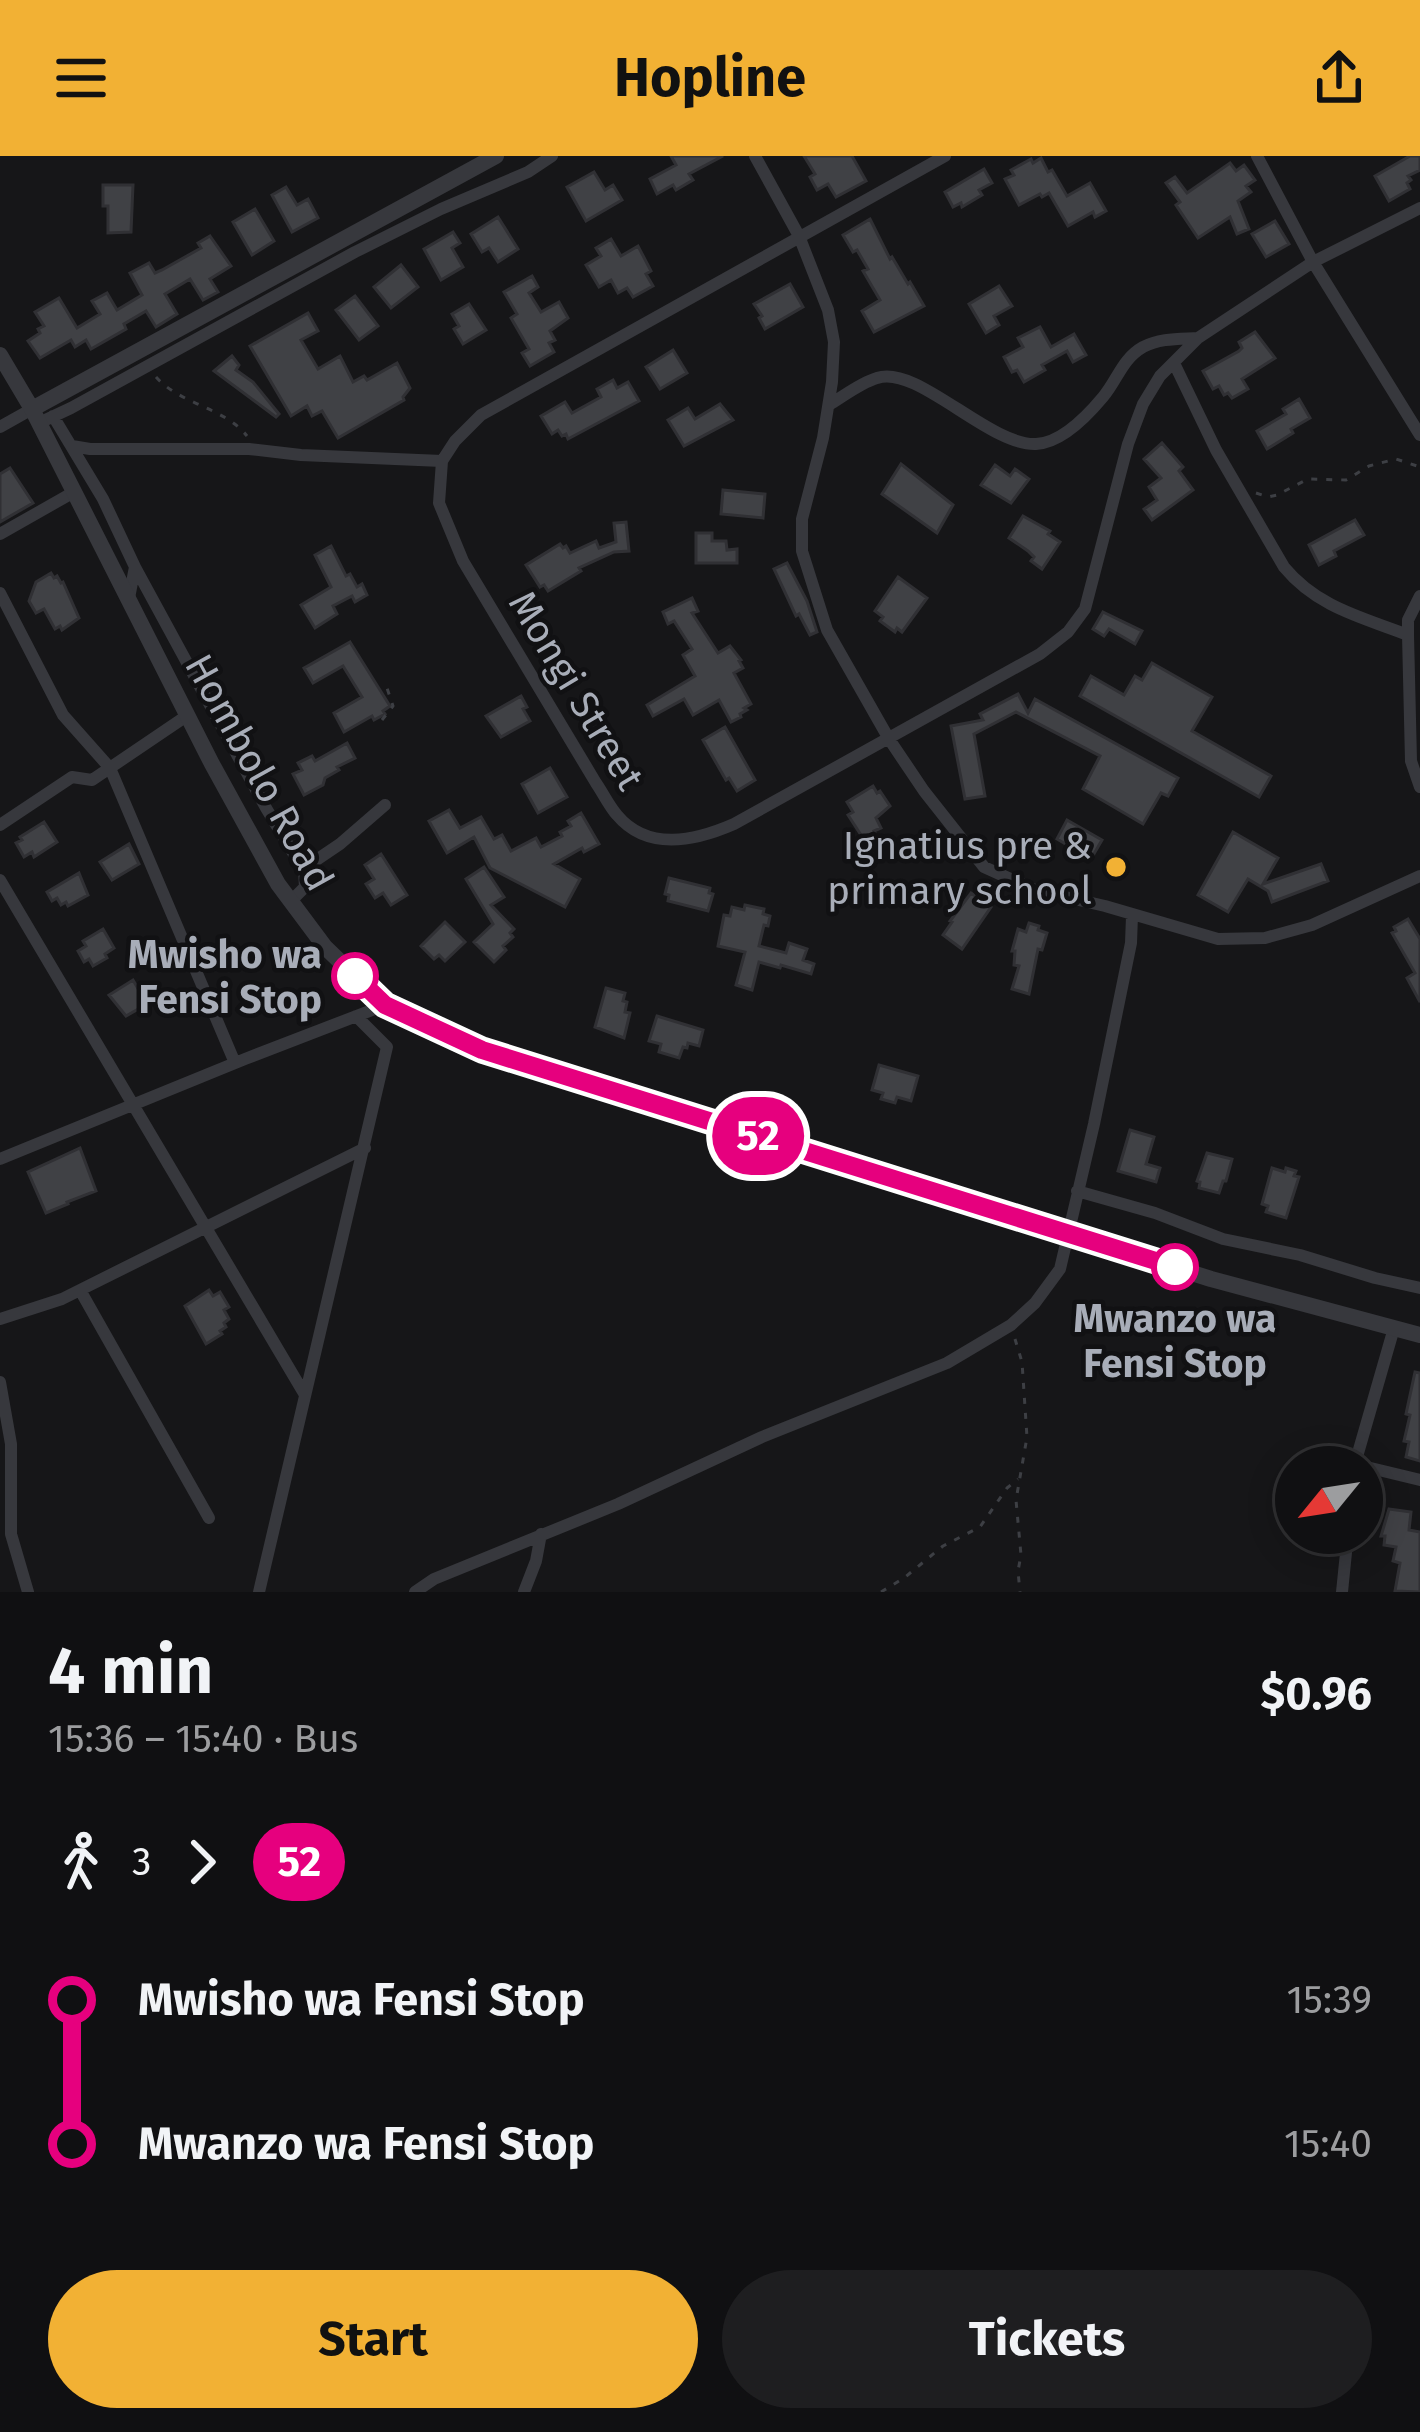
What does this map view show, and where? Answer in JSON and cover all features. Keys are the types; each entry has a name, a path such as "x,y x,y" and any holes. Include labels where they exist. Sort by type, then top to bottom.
{"street":[{"path":"41,416 496,156"},
{"path":"0,428 41,416 148,364 355,252 441,208 528,172 552,156"},
{"path":"755,156 799,236 828,310 834,342 829,405 802,519 802,550 826,630 924,791 983,866 1035,890 1218,939 1265,938 1312,925 1420,876"},
{"path":"72,446 249,449 442,461 455,440 481,415 945,156"},
{"path":"1257,156 1313,262 1420,434"},
{"name":"Mongi Street","path":"442,461 439,503 463,561 618,817 642,836 665,841 704,837 890,739 1040,654 1068,632 1085,609 1128,444 1160,376 1198,338 1313,262 1420,208"},
{"path":"829,405 873,380 890,376 916,385 1012,440 1042,444 1060,436 1102,398 1123,364 1146,345 1198,338"},
{"name":"Hombolo Road","path":"0,355 41,416 74,492 278,884 325,946 385,1005 482,1050 1210,1279 1420,1335"},
{"path":"1174,363 1216,450 1284,567 1311,596 1408,635"},
{"path":"41,416 72,446 103,499 135,567 302,869 305,887 291,901"},
{"path":"0,534 74,492"},
{"path":"128,598 135,567"},
{"path":"0,592 63,715 110,768 236,1063"},
{"path":"1420,596 1408,620 1412,761 1420,787"},
{"path":"0,825 72,777 92,780 188,715"},
{"path":"302,869 386,805"},
{"path":"0,880 305,1395"},
{"path":"415,1592 434,1579 618,1504 762,1437 946,1363 1011,1325 1050,1286 1060,1269 1131,943 1132,916"},
{"path":"0,1160 385,1005"},
{"path":"259,1592 388,1047 356,1016"},
{"path":"0,1319 62,1299 365,1148"},
{"path":"1076,1191 1155,1213 1223,1239 1420,1288"},
{"path":"80,1290 209,1518"},
{"path":"1360,1446 1394,1328"},
{"path":"0,1382 10,1444 5,1487 10,1534 28,1592"},
{"path":"1383,1472 1420,1480"},
{"path":"524,1592 541,1534"},
{"path":"1342,1592 1346,1554"}],"path":[{"path":"148,364 170,391 237,424 248,438 249,449"},
{"path":"1237,487 1268,497 1308,479 1346,480 1369,466 1396,459 1420,466"},
{"path":"382,720 393,706 386,682"},
{"path":"1011,1325 1022,1362 1027,1437 1016,1500 1020,1592"},
{"path":"881,1592 944,1546 980,1527 1007,1488 1020,1478"}],"building":[{"path":"671,156 723,156 689,174 693,180 676,190 673,185 657,194 650,179 676,165"},
{"path":"804,156 852,156 866,181 836,197 828,184 817,190 810,177 815,174"},
{"path":"1410,156 1420,156 1420,170 1408,176 1410,189 1389,201 1375,176"},
{"path":"1041,158 1067,196 1090,183 1106,211 1095,217 1093,212 1068,226 1049,193 1019,205 1005,179 1014,175 1011,170"},
{"path":"1230,163 1236,171 1244,165 1255,180 1246,186 1251,192 1238,201 1249,229 1237,234 1230,217 1198,238 1166,183 1175,177 1187,193"},
{"path":"984,169 992,183 979,190 982,195 953,207 945,192"},
{"path":"594,172 605,190 613,185 622,200 586,221 567,187"},
{"path":"103,185 133,185 131,232 108,233"},
{"path":"286,187 297,205 308,199 318,218 292,232 272,195"},
{"path":"255,209 274,241 252,255 233,222"},
{"path":"498,217 518,249 498,262 489,248 482,252 471,234"},
{"path":"870,219 890,259 924,306 874,332 862,311 880,300 863,271 868,269 843,235"},
{"path":"1275,221 1289,244 1266,257 1252,234"},
{"path":"453,232 460,243 452,248 463,267 441,280 424,249"},
{"path":"210,236 231,266 210,279 218,292 203,300 190,279 165,294 177,314 156,327 146,311 91,349 86,340 75,347 71,340 40,358 28,341 44,326 35,312 59,298 77,328 100,314 92,301 107,293 117,310 142,295 130,273 149,263 155,273 162,270 201,248 198,243"},
{"path":"611,239 621,256 638,246 653,286 633,297 627,288 618,293 611,280 599,287 586,265 601,256 596,248"},
{"path":"401,265 418,287 391,308 374,287"},
{"path":"532,276 538,287 529,293 541,312 559,302 568,318 550,331 554,352 530,366 522,353 529,349 511,318 517,314 504,292"},
{"path":"790,284 803,307 765,329 754,304"},
{"path":"999,286 1012,306 994,316 999,325 986,333 969,304"},
{"path":"355,296 378,326 359,340 336,310"},
{"path":"469,304 486,330 463,344 452,314"},
{"path":"308,313 318,331 301,340 318,369 340,356 353,382 364,376 367,380 397,363 410,388 404,400 338,438 322,411 312,416 307,406 291,416 250,346"},
{"path":"1040,327 1051,347 1074,334 1086,355 1073,362 1067,351 1024,382 1004,357 1023,347 1018,338"},
{"path":"1255,332 1275,358 1242,379 1248,389 1232,398 1219,386 1213,389 1203,371 1239,351 1239,342"},
{"path":"673,350 687,373 660,389 646,367"},
{"path":"232,356 239,365 236,370 253,382 279,414 276,417 214,371"},
{"path":"613,380 617,388 628,382 639,401 568,439 558,430 552,434 541,416 565,402 572,413 601,397 597,389"},
{"path":"1299,399 1310,418 1267,449 1257,431 1286,414 1283,409"},
{"path":"720,404 733,420 684,446 668,420 688,408 695,419"},
{"path":"1162,443 1183,467 1179,471 1193,490 1152,520 1144,509 1157,500 1149,487 1161,478 1144,459"},
{"path":"901,464 953,505 937,533 882,494"},
{"path":"995,465 1010,476 1015,469 1029,479 1011,503 981,485"},
{"path":"10,468 33,503 0,522 0,474"},
{"path":"723,490 765,494 763,518 721,514"},
{"path":"1023,516 1060,542 1042,569 1009,538"},
{"path":"1355,520 1364,535 1319,565 1309,545"},
{"path":"626,522 629,551 614,552 579,568 581,571 548,591 526,565 560,544 570,553 596,541 599,548 616,542 614,523"},
{"path":"696,533 712,533 712,541 726,541 727,550 737,549 737,563 696,563"},
{"path":"331,546 346,576 350,574 357,587 362,584 367,595 355,602 352,596 333,606 337,614 315,628 301,605 331,587 315,555"},
{"path":"787,563 817,632 810,635 774,569"},
{"path":"51,573 63,582 79,618 62,630 60,626 55,629 44,609 36,613 29,601 36,582"},
{"path":"898,577 927,598 902,632 880,621 883,617 875,611"},
{"path":"692,598 698,611 692,613 718,653 730,646 741,660 743,668 734,673 751,704 731,722 719,700 693,715 684,699 653,716 647,705 695,676 683,655 692,649 663,612"},
{"path":"1103,612 1142,631 1135,644 1109,629 1104,636 1093,629"},
{"path":"350,642 390,706 385,714 344,732 334,713 362,697 343,666 313,683 304,668"},
{"path":"1152,663 1212,697 1192,731 1271,776 1259,797 1080,696 1091,676 1124,695 1135,676 1142,680"},
{"path":"1018,694 1028,713 1035,699 1178,778 1168,796 1161,793 1143,824 1083,789 1100,756 1016,712 974,734 985,796 965,799 951,726 983,720 980,714"},
{"path":"521,696 530,721 501,737 486,716"},
{"path":"725,727 755,780 737,791 703,740"},
{"path":"347,743 355,758 304,795 293,774 302,770 298,763 312,756 315,761"},
{"path":"550,768 567,797 538,813 522,784"},
{"path":"873,786 890,806 876,818 881,828 874,831 882,847 872,852 848,815 853,812 847,802"},
{"path":"449,810 460,828 481,817 494,839 502,835 511,851 536,838 541,847 562,836 560,832 571,826 568,821 581,813 599,844 554,864 580,879 565,907 490,868 474,837 447,853 429,821"},
{"path":"1067,820 1102,840 1091,859 1057,839"},
{"path":"44,822 57,842 34,857 32,852 24,857 16,843"},
{"path":"1233,832 1278,858 1263,884 1321,864 1328,881 1272,902 1268,891 1248,879 1228,912 1198,895"},
{"path":"129,844 139,864 112,880 100,862"},
{"path":"381,854 407,895 391,905 383,893 375,898 366,884 374,879 365,865"},
{"path":"484,867 504,897 491,905 514,929 503,946 506,950 494,962 474,942 493,924 466,879"},
{"path":"79,873 88,895 68,906 57,898 52,901 47,892"},
{"path":"669,878 710,888 708,911 668,901"},
{"path":"971,893 991,907 962,949 943,935"},
{"path":"745,905 764,909 763,914 770,916 759,946 786,953 789,943 807,949 803,960 814,964 811,974 759,962 752,990 736,985 745,952 718,946 724,915 730,916 732,907 744,910"},
{"path":"1408,919 1420,939 1420,1002 1407,978 1415,973 1392,933"},
{"path":"445,922 465,942 445,961 439,955 434,959 421,946"},
{"path":"1029,923 1047,933 1042,950 1038,949 1029,994 1012,989 1019,966 1014,965 1012,951 1018,929 1026,932"},
{"path":"103,929 114,948 93,966 78,951 86,946 83,941"},
{"path":"133,980 147,1004 126,1016 109,995"},
{"path":"606,988 625,993 625,1012 630,1013 624,1038 595,1027"},
{"path":"657,1016 703,1030 699,1046 688,1043 679,1058 659,1052 661,1044 649,1041"},
{"path":"879,1065 918,1076 911,1101 897,1097 895,1103 872,1090"},
{"path":"1130,1130 1154,1137 1146,1164 1160,1168 1156,1182 1118,1171"},
{"path":"80,1148 96,1191 46,1213 28,1172"},
{"path":"1207,1153 1232,1159 1219,1193 1199,1188"},
{"path":"1272,1168 1296,1171 1294,1176 1299,1177 1286,1218 1266,1212 1268,1206 1262,1204"},
{"path":"209,1290 213,1296 220,1292 229,1307 224,1310 229,1319 222,1334 206,1344 185,1306"},
{"path":"1415,1372 1420,1373 1420,1461 1406,1457 1409,1442 1404,1441"},
{"path":"1389,1509 1411,1512 1409,1530 1420,1532 1420,1592 1395,1591 1400,1563 1393,1561 1396,1547 1384,1545"}],"bus line":[{"name":"52","path":"355,976 385,1005 482,1050 1175,1267"}],"place":[{"name":"Ignatius pre & primary school","path":"1116,867"},
{"name":"Mwisho wa Fensi Stop","path":"355,976"},
{"name":"Mwanzo wa Fensi Stop","path":"1175,1267"}]}
